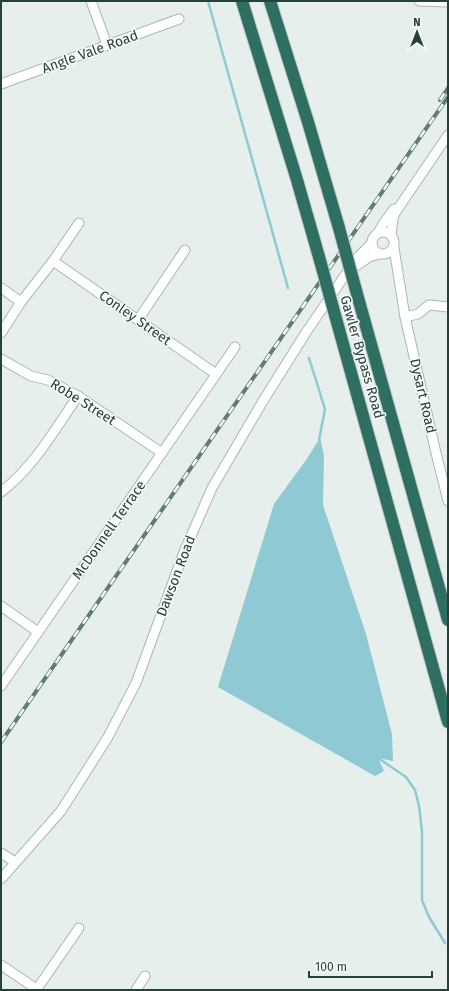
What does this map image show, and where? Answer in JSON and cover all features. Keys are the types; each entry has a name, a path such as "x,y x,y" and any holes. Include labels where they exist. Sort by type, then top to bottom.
{"highway":[{"name":"Gawler Bypass Road","path":"242,1 295,173 448,722"},
{"name":"Gawler Bypass Road","path":"270,1 339,228 448,620"}],"street":[{"path":"91,1 107,45"},
{"path":"419,1 448,2"},
{"name":"Angle Vale Road","path":"1,84 179,19"},
{"path":"391,235 395,213 448,135"},
{"path":"378,233 385,232 391,235 395,242 394,248 391,252 381,254 375,251 372,243 374,237 414,185"},
{"path":"1,333 21,302 53,261 78,223"},
{"name":"Dawson Road","path":"1,879 61,811 108,737 136,683 184,552 212,488 263,401 305,334 350,270 356,259 372,243"},
{"name":"Dysart Road","path":"394,248 405,317 448,501"},
{"path":"138,320 185,250"},
{"name":"Dawson Road","path":"350,270 369,257 381,254"},
{"name":"Dysart Road","path":"381,254 393,267 400,291"},
{"name":"Conley Street","path":"53,261 216,374"},
{"path":"1,288 21,302"},
{"path":"405,317 418,314 428,305 448,307"},
{"name":"McDonnell Terrace","path":"1,686 235,347"},
{"name":"Robe Street","path":"1,359 31,376 48,380 78,396 162,453"},
{"path":"1,492 22,474 36,458 78,396"},
{"path":"1,606 38,632"},
{"path":"1,853 15,862"},
{"path":"1,965 37,990 79,928"},
{"path":"136,990 145,976"}],"water":[{"path":"320,438 324,455 323,505 366,634 392,734 393,761 378,758 384,771 375,776 218,687 274,504"}],"waterway":[{"path":"208,1 288,288"},
{"path":"309,358 325,409 319,440"},
{"path":"377,755 378,758 406,777 415,790 419,806 422,831 422,900 429,917 445,943"}],"railway":[{"path":"440,100 448,88"},
{"path":"1,742 448,97"}]}
